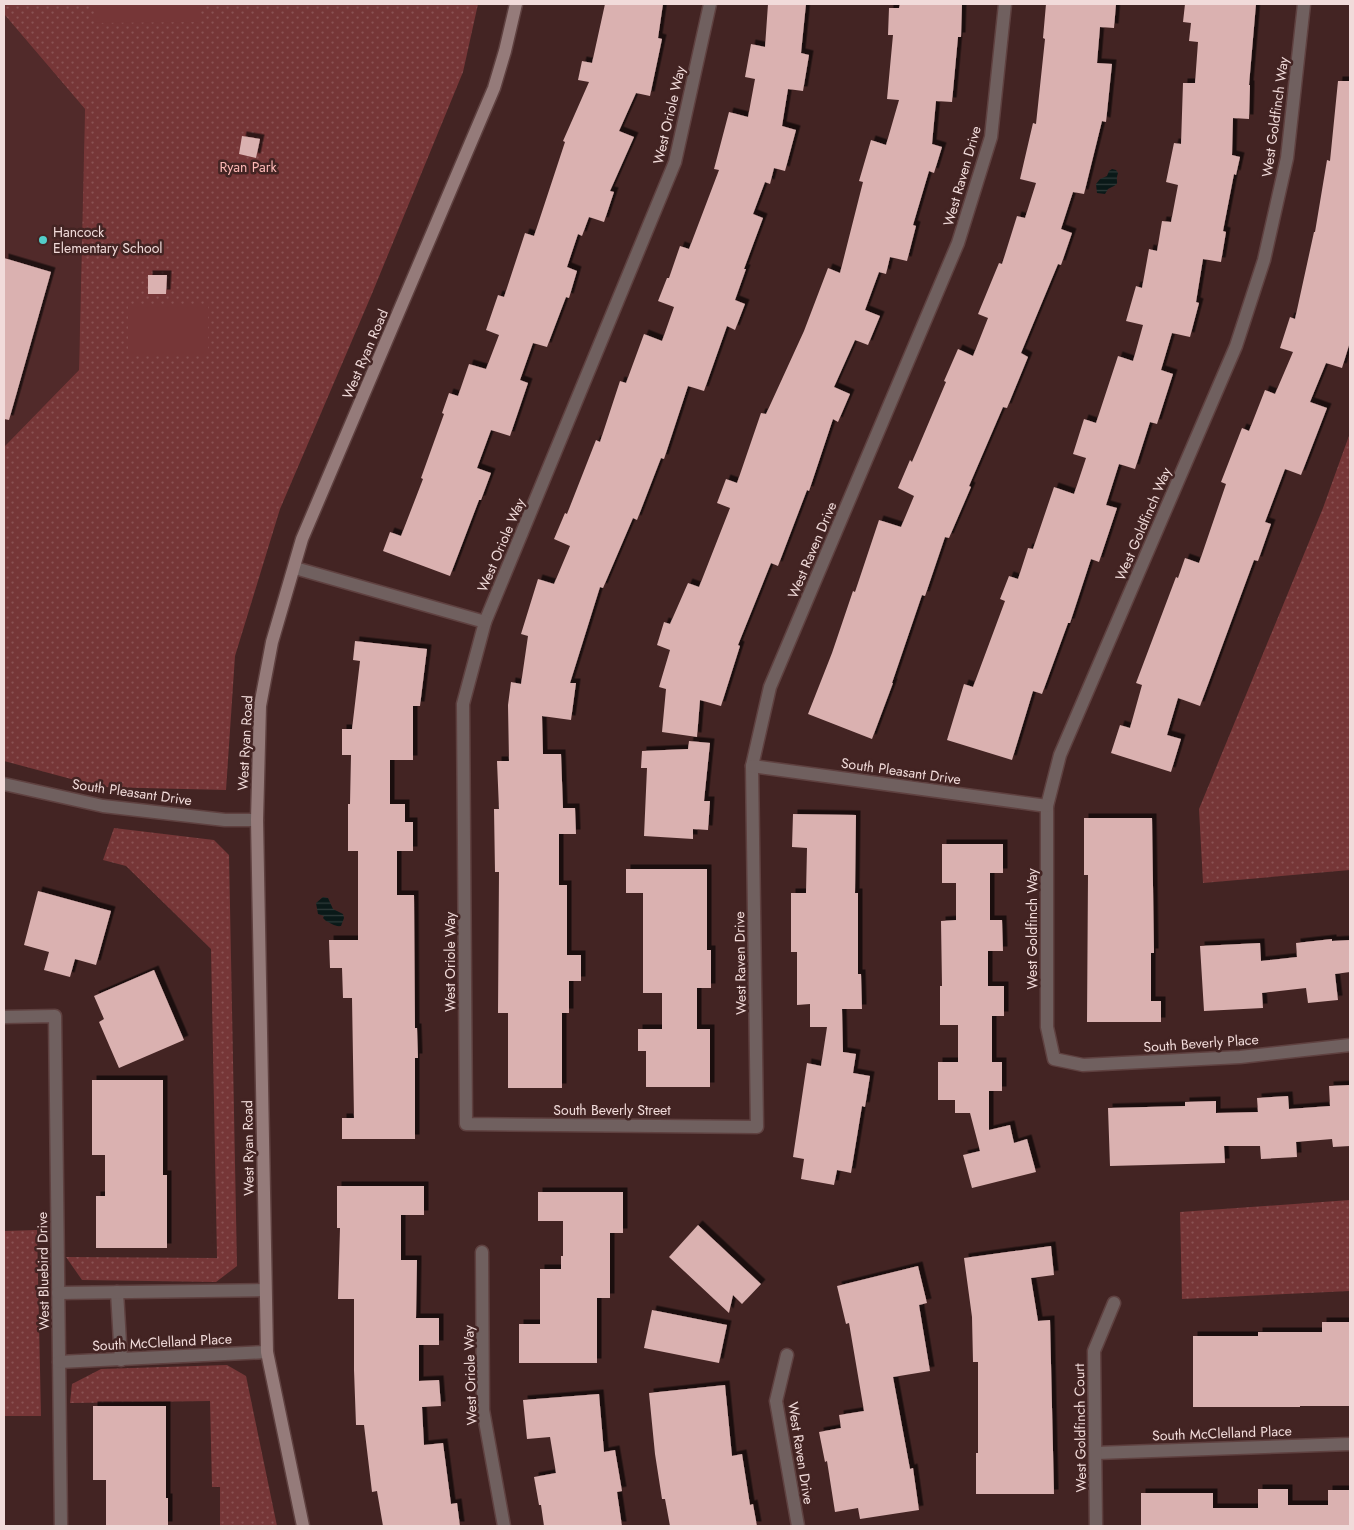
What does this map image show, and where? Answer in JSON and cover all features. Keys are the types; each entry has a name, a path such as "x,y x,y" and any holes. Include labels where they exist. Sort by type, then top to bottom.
{"street":[{"name":"West Ryan Road","path":"303,1526 267,1352 257,820 260,706 272,642 302,540 494,88 505,52 516,4"},
{"name":"West Oriole Way","path":"466,1124 463,704 485,622 675,162 710,4"},
{"name":"West Raven Drive","path":"757,1127 752,766 770,687 958,243 991,137 1006,4"},
{"name":"West Goldfinch Way","path":"1054,1059 1047,1028 1047,806 1060,755 1236,346 1264,260 1287,158 1304,4"},
{"path":"295,568 485,622"},
{"name":"South Pleasant Drive","path":"752,766 1047,806"},
{"name":"South Pleasant Drive","path":"4,784 103,806 225,820 257,820"},
{"name":"West Bluebird Drive","path":"4,1017 55,1016 61,1526"},
{"name":"South Beverly Place","path":"1054,1059 1083,1065 1230,1058 1350,1044"},
{"name":"South Beverly Street","path":"466,1124 757,1127"},
{"name":"West Oriole Way","path":"482,1252 483,1410 504,1526"},
{"path":"58,1293 265,1290"},
{"path":"117,1292 121,1360"},
{"name":"West Goldfinch Court","path":"1096,1526 1094,1351 1114,1303"},
{"name":"South McClelland Place","path":"59,1362 267,1352"},
{"name":"West Raven Drive","path":"787,1355 776,1401 798,1526"},
{"name":"South McClelland Place","path":"1096,1453 1350,1444"}],"shaded area":[{"name":"Hancock Elementary School","path":"4,14 85,109 79,370 4,447"},
{"path":"1112,169 1118,173 1117,184 1108,189 1105,194 1097,193 1096,184 1100,179 1107,176"},
{"path":"323,897 328,898 333,909 343,914 344,918 341,926 326,921 323,918 324,916 318,914 316,903"}],"green space":[{"name":"Ryan Park","path":"4,4 478,4 463,72 371,296 280,509 235,656 226,790 101,787 4,761 4,447 79,370 85,109 4,14"},
{"path":"95,4 199,4 199,22 95,23"},
{"path":"128,306 208,306 208,356 128,356"},
{"path":"1350,433 1350,870 1203,883 1199,809 1323,508"},
{"path":"114,828 214,840 229,855 237,1266 216,1282 82,1280 66,1257 217,1258 211,949 126,866 103,860"},
{"path":"1350,1200 1350,1291 1182,1299 1180,1212"},
{"path":"37,1230 41,1416 4,1416 4,1231"},
{"path":"227,1365 246,1376 277,1526 220,1526 220,1487 212,1487 210,1401 70,1403 72,1384 101,1369"}],"building":[{"path":"605,4 663,4 658,38 662,39 650,96 636,93 619,131 634,137 610,191 614,192 604,222 589,217 582,236 578,234 567,267 577,271 569,298 566,297 547,347 533,343 520,380 528,383 510,436 491,430 477,468 491,473 450,576 383,551 390,532 401,536 423,479 421,478 444,414 442,413 449,393 458,396 469,364 486,369 499,335 486,330 498,295 504,297 525,233 534,236 565,142 563,141 589,82 578,80 582,61 592,63"},
{"path":"768,4 806,4 801,53 809,55 803,91 788,89 782,126 796,130 785,171 774,168 770,184 765,182 753,214 763,218 744,269 746,269 735,300 745,304 735,330 727,326 704,391 688,386 664,459 661,458 637,520 633,518 603,588 600,587 570,683 576,683 571,720 542,716 543,754 561,754 563,808 575,808 576,834 559,834 559,885 567,885 567,955 581,955 581,981 569,981 569,1013 562,1013 562,1088 508,1088 508,1013 498,1013 499,872 495,872 494,809 499,809 497,761 509,761 508,705 511,682 521,684 528,636 521,634 538,579 554,584 570,546 554,539 565,513 567,514 596,440 600,442 620,381 626,383 644,334 662,341 674,307 658,301 667,278 669,278 680,246 689,249 719,170 714,169 729,112 748,117 755,79 745,77 751,44 765,47"},
{"path":"900,4 962,4 961,37 958,37 952,102 936,101 932,144 942,147 934,173 929,171 913,225 916,226 907,261 890,257 886,274 879,272 865,310 880,316 868,345 855,340 834,387 850,394 838,422 833,419 809,491 807,490 778,566 771,563 738,645 740,646 721,706 700,700 697,737 662,732 666,689 659,687 670,650 657,645 664,622 670,624 688,583 699,587 730,508 717,503 726,479 737,483 761,413 766,414 804,331 828,268 840,273 863,182 859,181 871,140 886,145 899,100 887,99 893,35 888,35 889,8 899,8"},
{"path":"1046,4 1116,4 1114,28 1100,27 1097,63 1112,64 1106,122 1102,121 1084,194 1073,192 1061,229 1072,233 1061,265 1058,264 1021,353 1028,357 1007,408 1003,407 949,538 945,537 925,596 922,595 872,739 808,714 832,653 853,591 855,592 879,520 901,527 914,496 898,488 910,460 912,462 958,349 973,356 988,318 978,314 999,263 1002,264 1017,216 1025,218 1036,183 1020,179 1033,123 1036,124 1045,39 1043,38"},
{"path":"1185,4 1256,4 1249,85 1249,119 1233,118 1232,155 1240,157 1236,175 1234,174 1223,231 1226,232 1221,262 1203,259 1196,302 1199,303 1190,337 1172,333 1161,370 1173,374 1157,424 1150,422 1135,469 1119,464 1106,505 1117,508 1099,562 1091,559 1070,623 1068,623 1042,694 1033,691 1012,760 947,740 964,684 973,687 1005,601 1000,599 1009,576 1018,579 1028,548 1033,549 1054,487 1074,494 1086,458 1073,454 1084,419 1096,423 1118,356 1133,361 1143,325 1126,321 1136,286 1142,288 1149,249 1157,251 1162,221 1171,222 1178,185 1166,182 1174,143 1181,144 1183,83 1195,83 1198,42 1189,41 1191,23 1183,22"},
{"path":"1338,81 1350,81 1350,342 1342,368 1326,363 1310,402 1327,408 1301,475 1285,469 1265,522 1271,524 1258,561 1254,560 1200,706 1178,698 1167,735 1181,739 1171,772 1111,753 1120,725 1130,728 1142,685 1136,683 1176,577 1178,578 1185,558 1199,563 1226,484 1221,482 1242,428 1249,431 1265,390 1275,394 1293,352 1280,348 1290,317 1295,319 1315,232 1327,160 1330,161"},
{"path":"242,136 260,139 256,158 239,154"},
{"path":"4,258 51,272 9,420 4,419"},
{"path":"148,275 167,275 166,294 148,294"},
{"path":"355,641 427,649 420,706 413,706 413,760 390,760 390,804 405,804 405,822 413,822 413,851 397,851 397,895 414,895 415,1028 417,1028 418,1058 415,1058 415,1139 342,1139 342,1118 354,1118 352,998 343,998 342,968 330,968 329,940 358,940 358,851 348,851 351,755 342,755 342,729 352,729 360,661 353,660"},
{"path":"689,741 710,743 704,801 710,801 708,830 693,829 693,839 644,836 647,768 641,768 642,751 688,749"},
{"path":"793,814 856,815 855,893 858,893 858,974 861,974 862,1009 842,1009 843,1052 856,1054 853,1073 870,1076 865,1107 862,1106 851,1173 837,1170 834,1185 801,1179 804,1159 793,1157 807,1063 821,1066 827,1027 810,1027 810,1004 797,1005 797,952 791,952 791,893 806,893 807,848 792,847"},
{"path":"1084,818 1152,818 1154,953 1151,953 1151,1001 1161,1001 1161,1022 1087,1022 1088,875 1084,875"},
{"path":"942,844 1003,844 1003,873 990,873 990,920 1002,920 1003,951 988,951 988,986 1004,986 1004,1016 992,1016 992,1062 1002,1062 1002,1091 989,1091 989,1130 1010,1125 1014,1143 1027,1139 1036,1172 972,1188 963,1155 980,1151 970,1113 955,1113 955,1100 938,1100 938,1062 958,1062 958,1025 940,1025 940,986 942,986 941,921 956,920 956,883 942,883"},
{"path":"626,869 707,869 707,950 711,950 711,988 697,988 697,1029 710,1029 710,1087 646,1087 646,1051 638,1051 638,1029 662,1029 662,993 643,993 643,893 626,893"},
{"path":"38,891 111,911 96,965 75,959 70,977 44,970 49,952 24,945"},
{"path":"1332,939 1332,941 1350,940 1350,972 1335,974 1338,1000 1308,1003 1306,988 1262,993 1263,1008 1204,1011 1200,946 1260,943 1261,961 1297,957 1296,943"},
{"path":"154,970 184,1040 119,1068 99,1022 104,1019 94,996"},
{"path":"92,1080 163,1080 163,1175 167,1175 167,1248 96,1248 96,1196 105,1196 105,1155 92,1155"},
{"path":"1350,1085 1350,1146 1333,1147 1332,1139 1296,1142 1297,1157 1261,1159 1260,1146 1224,1146 1225,1163 1110,1166 1108,1108 1185,1106 1185,1102 1216,1101 1216,1113 1258,1112 1257,1098 1288,1096 1289,1109 1330,1106 1329,1086"},
{"path":"337,1186 424,1186 424,1215 401,1215 401,1260 417,1260 416,1318 439,1318 439,1345 419,1345 419,1381 439,1380 441,1406 422,1407 424,1445 443,1443 451,1504 457,1503 460,1526 383,1526 377,1491 372,1492 364,1425 356,1425 354,1299 338,1299 340,1228 337,1228"},
{"path":"538,1192 623,1192 623,1233 610,1233 610,1298 597,1298 597,1363 519,1363 519,1324 540,1324 540,1269 561,1269 561,1256 563,1256 563,1221 538,1221"},
{"path":"698,1225 761,1284 742,1304 733,1295 729,1313 669,1257"},
{"path":"1051,1246 1054,1275 1031,1278 1038,1321 1050,1320 1054,1494 976,1494 978,1362 973,1362 972,1317 964,1258"},
{"path":"918,1266 927,1303 919,1305 930,1371 893,1377 910,1469 913,1468 919,1510 860,1519 858,1508 835,1512 827,1461 825,1462 819,1432 841,1428 839,1415 864,1411 849,1323 846,1324 837,1286"},
{"path":"652,1310 727,1325 719,1363 644,1348"},
{"path":"1322,1322 1350,1322 1350,1406 1193,1407 1193,1336 1258,1336 1258,1332 1322,1332"},
{"path":"725,1385 732,1456 742,1454 750,1505 753,1504 757,1526 670,1526 665,1499 662,1499 649,1393"},
{"path":"599,1394 604,1452 615,1450 622,1491 617,1492 622,1526 544,1526 534,1477 556,1473 550,1437 527,1439 523,1400"},
{"path":"93,1406 166,1406 166,1498 168,1498 168,1526 106,1526 106,1480 93,1480"},
{"path":"1258,1489 1288,1489 1288,1505 1328,1505 1328,1490 1350,1490 1350,1526 1141,1526 1141,1493 1213,1493 1213,1508 1258,1508"}],"place":[{"name":"Hancock Elementary School","path":"43,240"}]}
